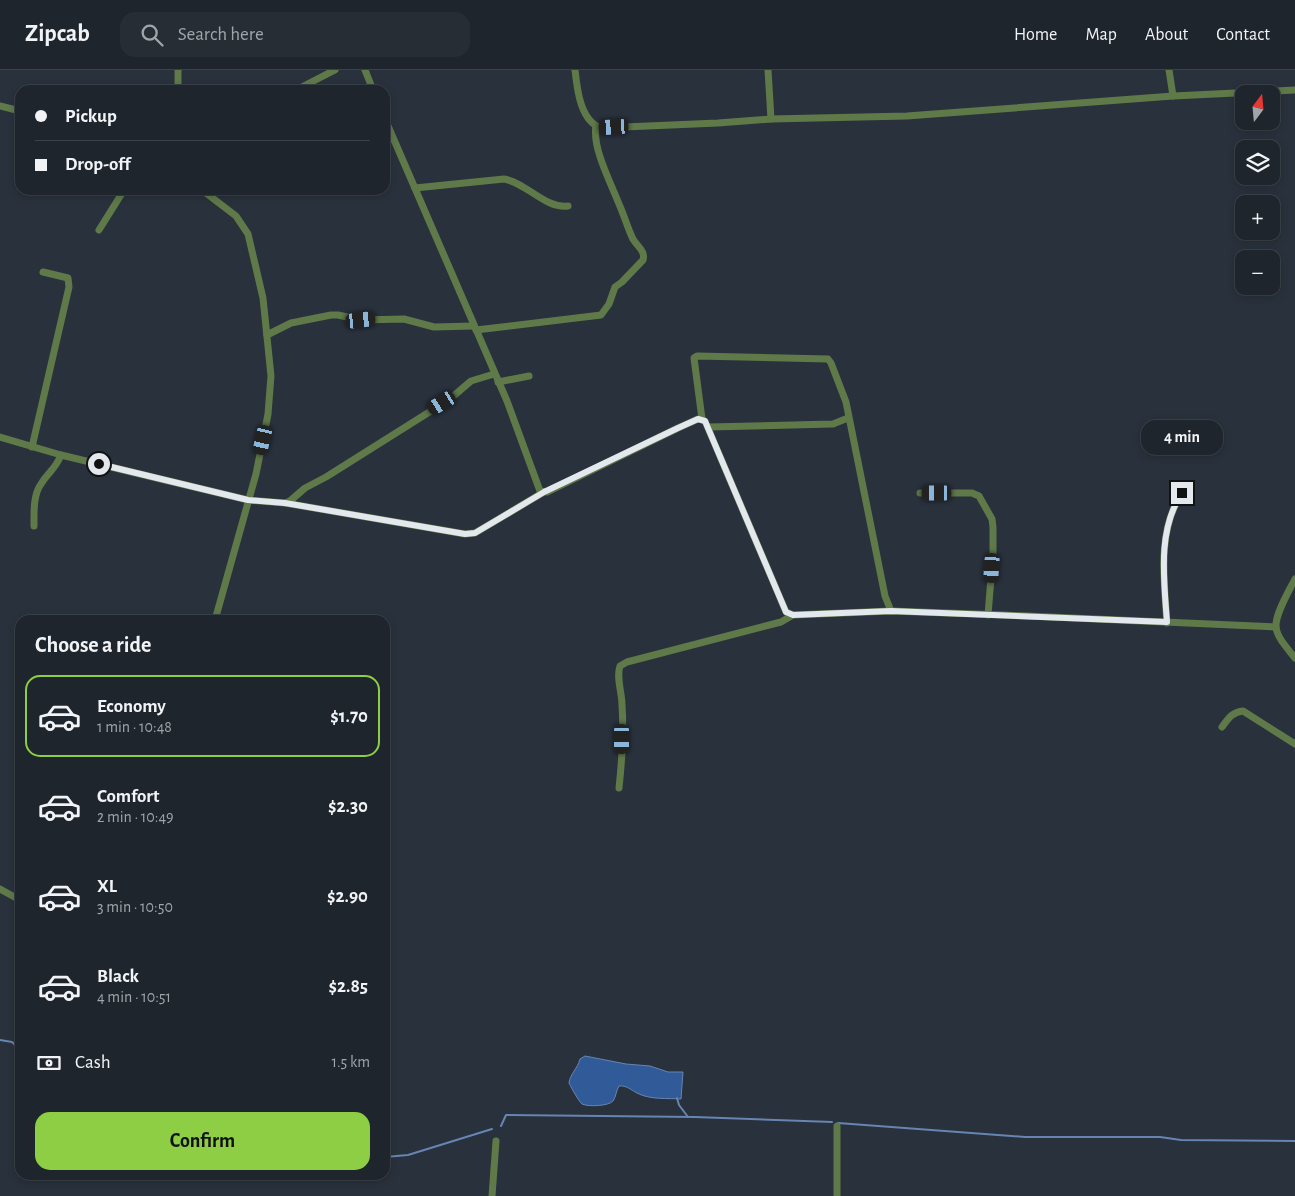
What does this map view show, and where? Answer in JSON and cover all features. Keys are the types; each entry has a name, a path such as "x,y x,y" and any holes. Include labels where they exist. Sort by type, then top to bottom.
{"street":[{"path":"178,70 178,85"},
{"path":"306,85 335,70"},
{"path":"365,70 371,85"},
{"path":"575,70 577,88 586,114 596,126 601,128 771,119 907,116 1172,96 1295,90"},
{"path":"768,70 771,119"},
{"path":"1169,70 1172,96"},
{"path":"0,106 15,110"},
{"path":"267,335 291,323 331,315 361,320 404,319 434,327 475,328 601,315 609,304 615,286 622,282 643,260 644,256 632,238 600,155 595,134 596,126"},
{"path":"390,130 498,382 540,491 544,492"},
{"path":"415,188 504,179 512,180 552,204 562,207 568,206"},
{"path":"99,230 121,195"},
{"path":"209,195 236,216 248,234 263,298 271,376 268,414 248,500 216,615"},
{"path":"32,447 69,287 68,278 65,276 43,272"},
{"path":"891,611 885,596 846,402 828,359 744,358 707,355 694,358 702,419 708,427 786,612 793,615 891,611 1276,627"},
{"path":"285,503 305,488 326,477 450,398 471,381 494,374"},
{"path":"498,382 529,376"},
{"path":"708,427 833,424 848,418"},
{"path":"0,437 61,455 248,500 285,503 465,534 475,533 544,492 678,428 702,419"},
{"path":"34,526 34,509 39,487 56,467 61,455"},
{"path":"920,493 972,493 979,496 983,502 992,519 993,527 988,615"},
{"path":"1167,622 1164,583 1165,543 1172,511 1182,493"},
{"path":"1295,578 1280,610 1276,627 1282,642 1295,658"},
{"path":"619,788 622,756 620,666 627,662 781,622 793,615"},
{"path":"1222,727 1231,715 1243,711 1295,744"},
{"path":"0,889 15,897"},
{"path":"836,1126 837,1196"},
{"path":"492,1196 496,1141"}],"water":[{"path":"585,1056 626,1064 650,1066 668,1072 683,1072 681,1099 647,1097 626,1087 619,1086 611,1103 598,1106 582,1104 569,1083 580,1059"}],"waterway":[{"path":"0,1040 12,1042 15,1045"},
{"path":"677,1098 679,1105 688,1117"},
{"path":"501,1126 506,1115 695,1117 832,1122"},
{"path":"838,1123 1025,1137 1160,1137 1181,1140 1295,1141"},
{"path":"390,1157 408,1155 492,1129"}],"route":[{"path":"99,464 248,500 285,503 465,534 475,533 544,492 678,428 702,419 705,421 786,612 793,615 891,611 1167,622 1164,583 1165,543 1172,511 1182,493"}]}
